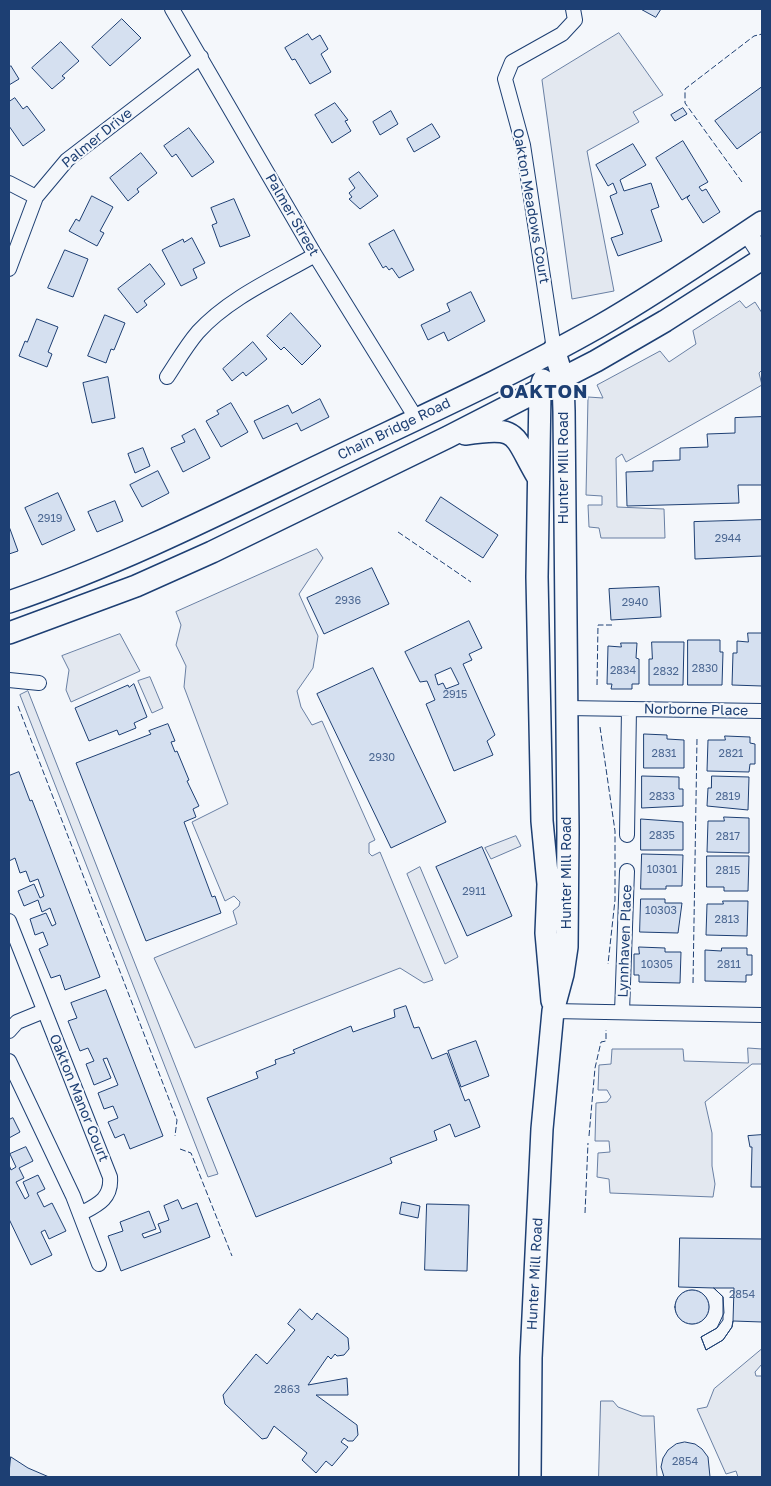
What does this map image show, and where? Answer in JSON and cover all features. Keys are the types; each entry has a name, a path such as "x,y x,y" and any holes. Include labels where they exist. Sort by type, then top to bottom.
{"main road":[{"name":"Chain Bridge Road","path":"9,602 80,576 182,533 596,328 755,227"},
{"path":"9,633 136,586 212,552 563,379 665,321 762,259"},
{"name":"Hunter Mill Road","path":"530,1477 531,1358 541,1144 553,1011 563,974 567,947 563,379 554,349"},
{"name":"Hunter Mill Road","path":"553,1011 547,961 548,884 542,821 537,577 540,390 554,349"},
{"path":"448,436 504,430 516,437 538,478"}],"street":[{"name":"Palmer Street","path":"172,9 315,255 416,418"},
{"name":"Oakton Meadows Court","path":"554,349 523,145 505,79 512,62 562,34 575,20 573,9"},
{"name":"Palmer Drive","path":"9,269 36,197 67,160 201,57"},
{"path":"9,182 36,197"},
{"path":"755,227 762,255"},
{"path":"167,377 189,342 215,316 245,295 315,255"},
{"path":"9,680 39,683"},
{"name":"Norborne Place","path":"566,708 762,712"},
{"name":"Norborne Place","path":"628,835 629,709"},
{"name":"Lynnhaven Place","path":"622,1012 627,871"},
{"name":"Oakton Manor Court","path":"9,921 110,1177 108,1195 103,1201 80,1214"},
{"path":"9,1031 18,1022 44,1011"},
{"name":"Lynnhaven Place","path":"553,1011 762,1015"},
{"path":"9,1061 80,1214 99,1264"}],"shaded area":[{"path":"619,33 663,95 633,112 639,122 587,151 614,291 572,299 542,80"},
{"path":"740,301 746,308 755,302 762,313 762,370 759,373 762,385 626,462 622,454 616,458 617,507 664,509 665,538 601,538 599,528 589,527 588,505 602,505 602,496 586,495 588,397 603,398 597,385 660,351 669,362 696,344 693,331"},
{"path":"317,549 323,558 299,594 318,636 313,668 297,691 301,707 312,725 322,721 375,840 369,843 369,853 372,856 380,852 433,980 424,983 400,968 195,1048 154,958 237,924 233,911 239,906 240,902 234,896 225,901 192,822 228,804 184,687 186,666 176,645 181,625 176,612"},
{"path":"120,634 140,671 71,702 66,690 69,670 62,656"},
{"path":"150,677 163,708 152,713 138,681"},
{"path":"28,691 218,1174 208,1177 20,695"},
{"path":"516,836 521,846 491,859 485,848"},
{"path":"420,867 458,957 445,964 407,874"},
{"path":"748,1048 762,1049 762,1064 752,1064 705,1102 712,1133 712,1166 715,1184 713,1197 610,1193 609,1179 597,1177 598,1153 610,1152 609,1141 595,1141 596,1103 607,1102 611,1097 607,1090 598,1090 599,1065 611,1064 612,1049 683,1049 684,1061 748,1063"},
{"path":"692,1290 699,1291 704,1295 708,1300 708,1314 704,1319 699,1323 692,1324 685,1323 680,1319 676,1314 675,1307 676,1300 680,1295 685,1291"},
{"path":"762,1349 762,1364 755,1372 756,1376 762,1376 762,1477 738,1477 736,1471 726,1474 697,1409 707,1407 714,1389"},
{"path":"601,1401 613,1401 618,1407 642,1416 654,1416 657,1477 599,1477"}],"building":[{"path":"641,9 661,9 656,17"},
{"path":"122,19 141,38 110,66 92,47"},
{"path":"308,34 312,40 320,35 328,49 321,54 331,72 310,84 295,59 292,60 285,48"},
{"path":"61,42 79,61 62,76 65,78 52,89 32,68"},
{"path":"11,66 19,79 9,85 9,68"},
{"path":"762,87 762,131 737,149 715,121"},
{"path":"15,98 23,109 27,106 45,130 23,146 9,126 9,102"},
{"path":"335,103 348,120 345,121 351,131 332,143 315,115"},
{"path":"683,108 687,114 675,121 671,115"},
{"path":"391,111 398,124 380,135 373,122"},
{"path":"432,124 440,137 414,152 407,139"},
{"path":"189,128 214,162 192,177 176,154 172,157 164,146"},
{"path":"683,141 708,182 699,187 702,191 706,189 720,212 703,223 687,198 690,195 682,200 656,158"},
{"path":"633,144 646,165 620,180 624,191 651,183 659,207 651,210 662,241 618,256 611,238 623,234 610,196 617,193 613,183 608,186 596,165"},
{"path":"141,153 157,173 137,189 139,192 128,201 110,178"},
{"path":"359,172 378,196 360,209 349,199 352,197 349,193 355,188 349,179"},
{"path":"92,196 113,207 100,231 104,233 97,246 69,231 76,219 79,221"},
{"path":"234,199 250,236 220,247 212,225 217,223 211,208"},
{"path":"394,230 414,270 399,278 392,268 389,270 386,266 383,268 369,244"},
{"path":"192,238 205,263 193,269 197,278 181,286 162,250 183,239 184,242"},
{"path":"65,250 88,259 73,297 48,288"},
{"path":"150,264 165,284 144,301 147,305 137,313 118,289"},
{"path":"471,292 485,321 448,341 444,332 428,340 421,325 450,311 447,304"},
{"path":"291,313 321,346 302,365 284,347 281,350 267,336"},
{"path":"105,315 125,323 114,350 111,349 106,363 88,356"},
{"path":"37,319 58,327 48,352 52,354 47,367 19,356"},
{"path":"253,342 267,359 246,376 243,372 232,381 223,369"},
{"path":"108,377 115,418 92,423 83,383"},
{"path":"320,399 329,417 301,431 297,423 263,439 254,421 288,405 292,413"},
{"path":"231,403 248,432 221,447 206,421 219,414 217,411"},
{"path":"762,417 762,485 738,485 739,503 627,506 626,472 653,471 653,461 680,460 680,448 708,447 707,434 735,433 735,418"},
{"path":"195,429 210,458 183,472 171,448 185,442 182,436"},
{"path":"143,448 150,466 135,473 128,454"},
{"path":"158,471 169,493 142,507 130,485"},
{"path":"58,493 75,530 42,545 25,508"},
{"path":"441,497 498,535 483,558 426,521"},
{"path":"115,501 123,521 97,532 88,512"},
{"path":"762,520 762,556 695,559 694,522"},
{"path":"9,530 18,551 9,554"},
{"path":"372,568 389,604 324,634 307,598"},
{"path":"659,587 661,617 611,620 609,589"},
{"path":"469,621 482,648 469,654 472,660 463,664 495,735 487,741 493,755 454,771 426,704 435,700 427,681 420,682 405,652","holes":["451,668 459,684 446,689 443,683 438,685 435,675"]},
{"path":"748,633 762,633 762,686 732,685 733,653 737,653 737,641 748,642"},
{"path":"688,640 720,640 720,652 723,652 722,685 688,685"},
{"path":"652,642 684,642 683,685 649,685 649,659 652,659"},
{"path":"621,643 637,643 636,658 639,659 639,684 632,684 632,689 611,689 612,684 607,684 608,646 621,647"},
{"path":"373,668 446,822 391,848 317,694"},
{"path":"134,684 147,717 134,723 136,728 119,735 117,730 89,741 75,708"},
{"path":"168,724 175,741 171,742 175,752 177,751 189,780 187,781 199,806 193,809 196,817 184,822 212,897 215,896 221,913 146,941 76,763 151,734 149,731"},
{"path":"644,734 667,735 667,739 684,740 684,768 644,768"},
{"path":"725,736 750,737 750,743 755,744 755,764 750,764 749,772 707,771 708,740 725,740"},
{"path":"19,772 30,801 32,800 100,977 65,990 60,975 51,978 39,949 48,945 43,932 35,935 30,919 46,913 52,926 56,924 50,908 42,912 38,900 24,906 18,891 34,884 40,898 44,896 38,879 30,882 26,871 20,873 15,858 9,861 9,776"},
{"path":"642,776 679,777 679,789 683,789 683,806 642,808"},
{"path":"712,776 749,777 748,810 707,806 708,788 711,788"},
{"path":"724,817 749,818 749,853 707,852 708,821 724,821"},
{"path":"641,819 683,822 683,850 641,850"},
{"path":"482,847 512,916 467,936 436,867"},
{"path":"642,854 683,855 682,886 666,886 666,889 641,889"},
{"path":"707,856 749,856 748,891 724,891 724,887 707,887"},
{"path":"641,899 665,899 665,903 682,903 678,933 640,932"},
{"path":"723,901 748,901 747,936 706,935 707,904 723,904"},
{"path":"639,947 665,948 665,952 681,952 680,983 639,982 639,975 634,975 634,954 639,954"},
{"path":"722,948 747,948 747,955 752,955 752,975 746,975 746,982 705,981 705,950 721,951"},
{"path":"106,990 163,1136 130,1149 124,1134 115,1138 108,1122 118,1118 113,1106 104,1109 98,1093 118,1085 107,1058 103,1059 111,1078 94,1085 86,1064 94,1061 88,1048 80,1051 68,1021 77,1018 71,1003"},
{"path":"406,1006 414,1028 419,1027 432,1059 447,1053 465,1101 469,1099 480,1127 455,1137 450,1124 434,1131 437,1140 390,1158 392,1163 256,1217 207,1098 258,1078 256,1072 276,1064 275,1060 295,1053 293,1050 351,1026 353,1032 395,1017 394,1010"},
{"path":"476,1041 489,1076 461,1087 448,1051"},
{"path":"13,1118 20,1132 9,1138 9,1120"},
{"path":"762,1135 762,1187 751,1187 752,1147 750,1147 748,1136"},
{"path":"26,1147 33,1161 19,1168 24,1178 16,1182 25,1199 29,1196 23,1182 38,1175 45,1189 37,1193 44,1207 52,1203 66,1231 49,1239 45,1230 41,1232 52,1255 31,1265 9,1219 9,1165 11,1170 16,1167 10,1154"},
{"path":"178,1200 182,1209 197,1203 210,1237 121,1271 108,1236 123,1231 120,1222 149,1211 156,1229 142,1234 144,1238 161,1232 158,1224 169,1220 164,1206"},
{"path":"402,1202 420,1206 418,1218 400,1214"},
{"path":"427,1204 469,1205 467,1271 425,1270"},
{"path":"680,1238 762,1239 762,1322 733,1321 732,1327 723,1340 706,1350 701,1337 717,1328 723,1320 723,1297 714,1288 679,1287"},
{"path":"714,1288 734,1288 733,1321 732,1327 723,1340 706,1350 701,1337 717,1328 724,1313 723,1297"},
{"path":"692,1290 699,1291 704,1295 708,1300 708,1314 704,1319 699,1323 692,1324 685,1323 680,1319 676,1314 675,1307 676,1300 680,1295 685,1291"},
{"path":"300,1309 312,1320 317,1313 348,1338 349,1349 344,1355 337,1356 335,1354 331,1359 328,1356 308,1385 347,1378 348,1395 316,1395 357,1425 358,1435 353,1441 348,1441 344,1438 341,1442 348,1447 332,1466 326,1461 316,1473 302,1460 307,1453 274,1426 267,1438 262,1439 225,1404 223,1395 256,1354 267,1364 295,1330 288,1324"},
{"path":"685,1442 695,1444 708,1457 710,1477 664,1477 661,1467 663,1458 668,1450 676,1444"},
{"path":"11,1457 28,1468 49,1477 9,1477"}],"fence":[{"path":"742,182 685,103 685,89 754,36 762,34"},
{"path":"398,532 471,582"},
{"path":"597,685 598,625 613,625"},
{"path":"18,706 177,1120 175,1136"},
{"path":"600,727 615,831 615,900 608,964"},
{"path":"693,983 697,739"},
{"path":"589,1136 595,1068 601,1042 606,1041 606,1030"},
{"path":"585,1213 588,1143"},
{"path":"180,1149 191,1153 232,1256"}],"district":[{"name":"OAKTON","path":"544,392"}]}
